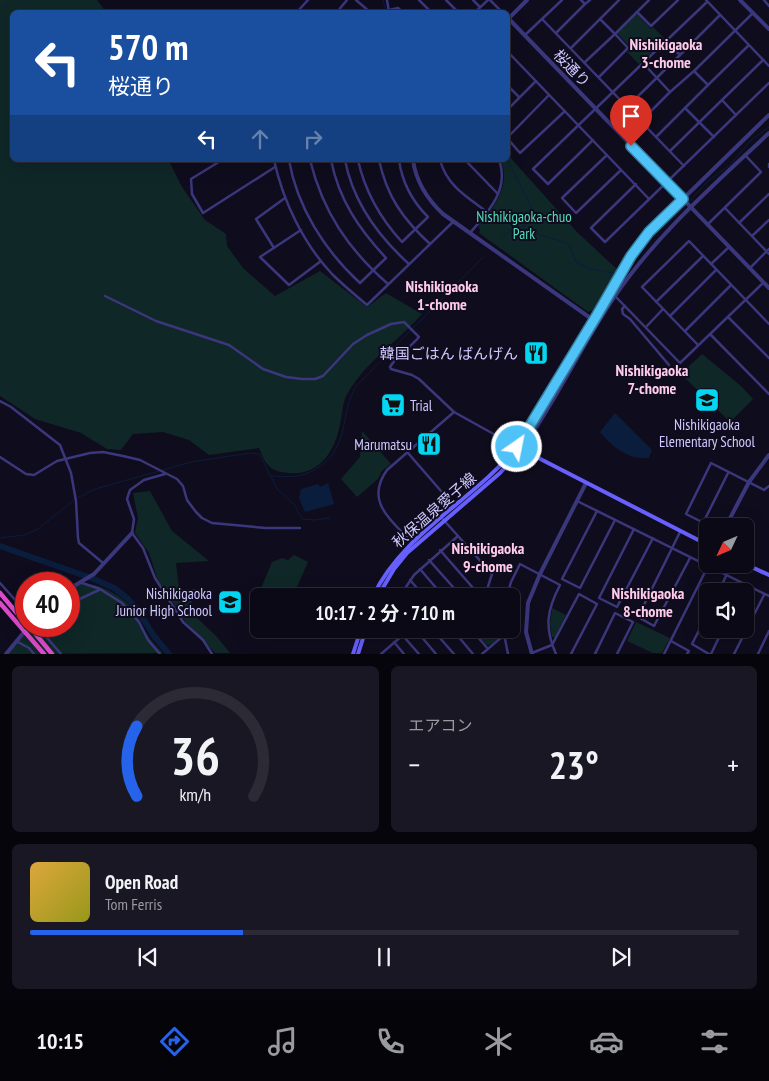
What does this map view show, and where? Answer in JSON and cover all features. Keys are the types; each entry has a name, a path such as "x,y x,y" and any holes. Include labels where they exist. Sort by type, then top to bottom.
{"highway":[{"path":"0,593 15,611"},
{"path":"0,603 15,620"},
{"path":"29,637 44,654"},
{"path":"37,637 52,654"}],"main road":[{"path":"519,448 699,541"},
{"name":"秋保温泉愛子線","path":"383,588 394,569 407,553 454,506 519,448"},
{"name":"秋保温泉愛子線","path":"377,588 388,569 412,543 500,473 519,448"},
{"path":"754,568 769,575"},
{"path":"353,654 358,638"},
{"path":"358,654 363,638"}],"street":[{"path":"299,10 308,0"},
{"path":"339,10 347,0"},
{"path":"356,0 368,10"},
{"path":"419,0 429,10"},
{"path":"446,0 456,10"},
{"path":"473,0 480,7"},
{"path":"477,10 489,0 500,10"},
{"path":"510,16 527,0"},
{"path":"525,36 562,0"},
{"path":"581,0 585,4"},
{"path":"556,33 590,0"},
{"path":"571,48 618,0"},
{"path":"585,62 649,0"},
{"path":"637,12 651,26 678,0"},
{"path":"740,0 768,27"},
{"path":"764,0 769,6"},
{"path":"593,140 548,184 533,169 706,1 769,66"},
{"path":"641,121 753,13"},
{"path":"627,107 720,15"},
{"path":"542,19 684,166"},
{"path":"599,77 628,48 600,19"},
{"name":"桜通り","path":"510,20 691,207"},
{"path":"666,41 680,56"},
{"path":"656,136 749,45"},
{"path":"510,54 649,199"},
{"path":"670,151 763,60"},
{"path":"643,63 670,92"},
{"path":"694,71 708,86"},
{"path":"510,107 536,81"},
{"path":"636,184 591,228 605,242 769,83"},
{"path":"510,88 519,98"},
{"path":"510,136 549,95"},
{"path":"722,100 736,115"},
{"path":"685,108 714,137"},
{"path":"510,140 520,153 564,111"},
{"path":"105,296 156,321 228,345 263,369 286,377 302,379 315,379 323,376 353,344 387,325 404,322 419,337 408,350 392,363 391,369 419,379 433,390 454,412 519,448 596,322 631,256 649,232 684,200 769,115"},
{"path":"596,322 659,240 769,133"},
{"path":"607,155 562,198 576,213 621,170"},
{"path":"708,225 761,172 745,155"},
{"path":"219,162 191,179 192,194 203,213 275,167"},
{"path":"274,162 285,198 301,230 322,261 344,286 367,305 454,221"},
{"path":"289,162 295,185 312,224 331,252 360,283 386,258 365,234 349,211 338,186 332,162"},
{"path":"311,162 321,195 349,245 388,284"},
{"path":"345,162 349,178 366,215 382,237 409,264"},
{"path":"358,162 369,196 384,221 402,242 428,218 408,190 400,162"},
{"path":"379,162 393,200 415,230 430,244"},
{"path":"413,162 425,194 436,207 596,322"},
{"path":"441,162 446,176 452,184 487,212"},
{"path":"467,162 498,194"},
{"path":"470,233 487,212 498,194 502,171 500,162"},
{"path":"739,223 769,194"},
{"path":"274,248 256,219 285,198"},
{"path":"691,207 769,288"},
{"path":"724,208 768,251 750,268"},
{"path":"752,236 769,220"},
{"path":"301,230 260,257 289,285 322,261"},
{"path":"698,345 642,287 689,242 769,324"},
{"path":"711,264 729,247"},
{"path":"656,302 703,256"},
{"path":"670,316 716,270"},
{"path":"615,296 680,363 764,282"},
{"path":"684,331 731,285"},
{"path":"625,306 622,309 623,314 630,318 669,365"},
{"path":"646,327 663,309"},
{"path":"728,317 769,358"},
{"path":"710,334 769,394"},
{"path":"0,401 11,406 58,442 64,451 65,460 71,473 76,501 79,543 104,564"},
{"path":"412,543 381,508 378,487 387,470 454,412"},
{"path":"0,458 30,475 34,475 57,460 103,452 140,460 178,479 191,506 202,518 212,523 266,528 300,528"},
{"path":"408,453 454,506"},
{"path":"730,518 750,482 769,455"},
{"path":"699,521 686,514 711,463 764,490 769,486"},
{"path":"706,518 729,472"},
{"path":"80,584 94,574 132,533 134,519 127,499 130,490 144,480 164,473"},
{"path":"571,654 597,604 578,594 552,645 532,654 526,632 526,613 531,592 586,483"},
{"path":"577,501 699,562"},
{"path":"597,511 562,579 580,588 615,520"},
{"path":"443,519 492,574 488,588"},
{"path":"634,529 599,598 617,607 653,538"},
{"path":"680,532 638,617 654,626 690,558"},
{"path":"132,533 143,548 154,578 183,622 203,640 212,654"},
{"path":"405,588 429,560 458,536"},
{"path":"440,550 473,588"},
{"path":"429,560 454,588"},
{"path":"509,588 520,564 560,585 553,598 549,613 548,630 556,654"},
{"path":"420,569 436,588"},
{"path":"664,654 704,573"},
{"path":"721,573 741,583"},
{"path":"722,583 726,576"},
{"path":"410,580 417,588"},
{"path":"83,582 114,597 130,611 139,622 148,640 160,654"},
{"path":"0,583 15,600"},
{"path":"80,599 100,589"},
{"path":"754,589 769,596"},
{"path":"734,654 764,594"},
{"path":"595,654 616,613 634,622 617,654"},
{"path":"699,630 692,644 710,654 718,638"},
{"path":"758,654 769,631"},
{"path":"6,654 20,637"},
{"path":"46,637 61,654"},
{"path":"381,654 399,638"},
{"path":"405,638 419,654"},
{"path":"423,638 436,654"},
{"path":"440,638 454,654"},
{"path":"460,638 473,654"},
{"path":"479,638 488,649"},
{"path":"482,654 502,638"},
{"path":"504,638 508,654"},
{"path":"16,641 29,648 34,654"},
{"path":"670,641 689,651 687,654"},
{"path":"394,642 404,654"}],"green space":[{"path":"0,0 97,0 104,10 10,10 10,162 168,162 182,187 205,220 226,234 227,246 243,268 275,296 320,271 367,307 386,293 422,314 355,382 345,399 338,434 324,460 317,466 299,473 288,473 272,469 264,459 259,448 209,455 189,440 163,432 133,434 121,450 107,449 81,433 35,419 0,396"},
{"path":"635,15 638,15 651,29 653,27 665,39 639,64 627,52 631,48 617,33"},
{"name":"Nishikigaoka-chuo Park","path":"510,157 577,232 618,270 593,310 588,312 479,233 478,226 490,212 499,196 504,178 502,162 510,162"},
{"path":"702,354 741,386 753,399 730,422 681,374"},
{"path":"362,431 391,464 382,471 378,479 357,497 341,479 360,457"},
{"path":"150,491 172,531 209,561 176,563 179,589 199,589 188,609 217,637 230,653 215,653 184,620 157,578 149,553 135,533 138,518 133,493"},
{"path":"294,555 308,562 297,588 261,588 272,562 282,558 288,560"},
{"path":"80,584 90,584 104,588 118,596 135,612 146,633 163,653 6,654 20,637 80,637"},
{"path":"552,608 566,615 555,637 552,637 550,624"},
{"path":"636,622 670,638 662,653 653,653 627,641"},
{"path":"481,638 498,638 489,645"}],"water":[{"path":"615,413 652,450 649,458 627,455 610,443 600,432"},
{"path":"328,483 334,504 305,512 299,498 301,489 318,484 320,487"}],"waterway":[{"path":"383,0 386,10"},
{"path":"627,270 646,242 678,214 708,181 730,165 751,140 769,127"},
{"path":"508,162 531,206 530,214 523,229"},
{"path":"501,239 514,228 530,232"},
{"path":"534,233 567,243 576,262 590,269 601,271"},
{"path":"163,470 191,462 250,453 260,454 270,476 297,476 306,474 321,466 337,447 349,402 356,386 483,257"},
{"path":"605,272 615,273"},
{"path":"77,498 95,489 159,471"},
{"path":"271,477 278,490 294,504 302,519 330,518"},
{"path":"0,538 25,535 38,529 74,500"},
{"path":"0,546 94,579 114,588 137,609 154,636 169,654"}],"place":[{"name":"韓国ごはん ばんげん","path":"536,353"},
{"name":"Nishikigaoka Elementary School","path":"707,400"},
{"name":"Trial","path":"393,405"},
{"name":"Marumatsu","path":"429,444"},
{"name":"Nishikigaoka Junior High School","path":"230,602"}],"district":[{"name":"Nishikigaoka 3-chome","path":"666,53"},
{"name":"Nishikigaoka 1-chome","path":"442,295"},
{"name":"Nishikigaoka 7-chome","path":"652,379"},
{"name":"Nishikigaoka 9-chome","path":"488,557"},
{"name":"Nishikigaoka 8-chome","path":"648,602"}],"route":[{"path":"517,447 631,256 649,232 683,199 631,146"}]}
